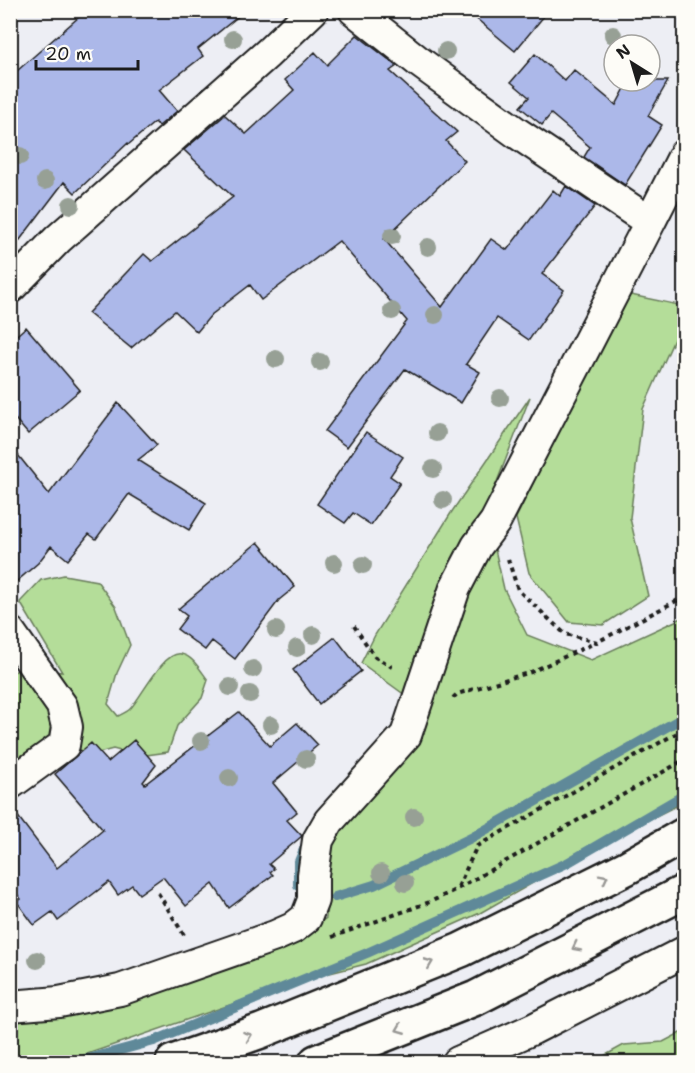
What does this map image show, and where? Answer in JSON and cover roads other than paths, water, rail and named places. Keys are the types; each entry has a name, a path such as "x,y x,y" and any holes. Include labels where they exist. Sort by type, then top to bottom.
{"highway":[{"path":"173,1062 261,1031 462,950 626,868 684,835"},
{"path":"316,1062 476,998 684,892"}],"street":[{"path":"10,288 58,239 258,62 313,10"},
{"path":"354,10 418,61 517,133 650,222"},
{"path":"10,1006 59,1002 120,990 275,936 293,928 306,918 313,900 313,875 318,840 329,820 406,735 455,588 477,546 495,522 684,155"},
{"path":"10,632 62,706 67,727 64,745 10,784"},
{"path":"458,1062 533,1029 684,951"}],"waterway":[{"path":"335,897 374,885 471,838 684,717"},
{"path":"77,1062 154,1041 367,953 567,863 684,795"},
{"path":"298,885 298,864 305,847"}]}
